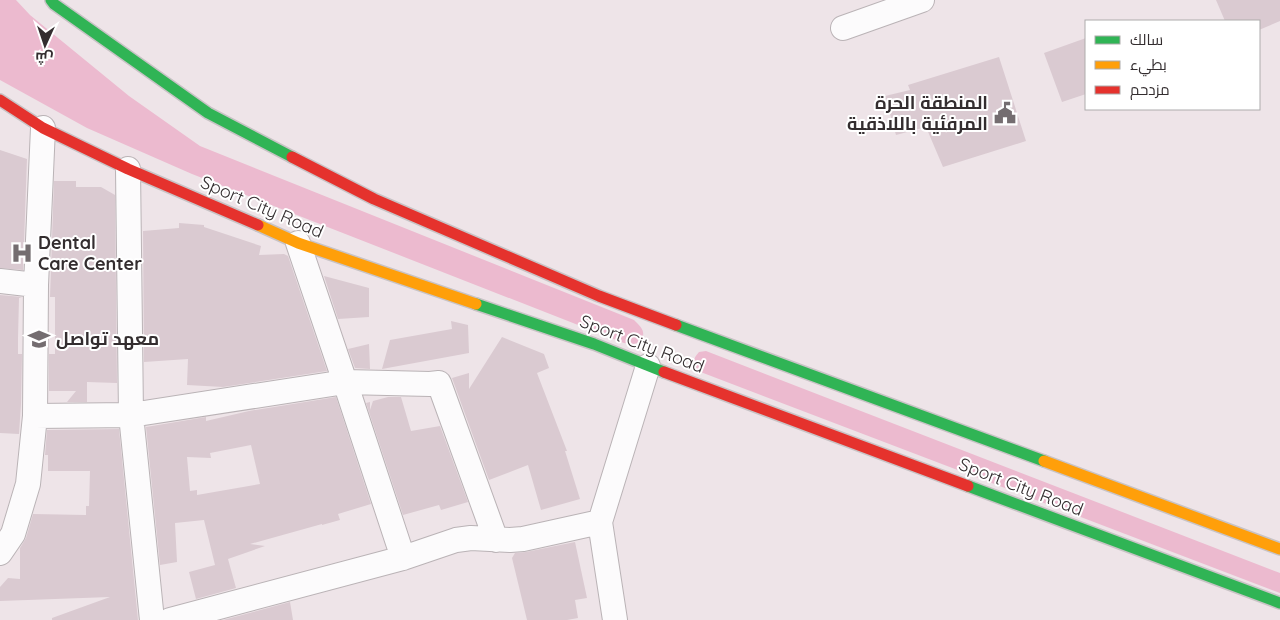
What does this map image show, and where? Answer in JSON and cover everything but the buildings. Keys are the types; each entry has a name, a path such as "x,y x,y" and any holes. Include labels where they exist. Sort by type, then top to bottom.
{"main road":[{"name":"Sport City Road","path":"51,0 208,113 374,199 598,296 1280,549"},
{"name":"Sport City Road","path":"2,102 43,128 128,169 298,243 594,344 648,366 1280,603"}],"street":[{"path":"843,28 922,0"},
{"path":"4,540 28,484 35,416 36,285 43,128"},
{"path":"128,169 131,415 152,620"},
{"path":"298,243 403,558"},
{"path":"0,282 36,285"},
{"path":"615,620 600,522 648,366"},
{"path":"35,416 131,415 345,382 440,383 496,540"},
{"path":"170,620 403,558 456,540 471,538 496,540 523,539 600,522"}],"shaded area":[{"path":"0,0 16,0 30,15 129,96 200,146 634,320 642,330 641,342 633,344 624,343 192,174 87,128 0,80"},
{"path":"706,351 1280,573 1280,593 698,371 694,359 699,352"}],"traffic: fast":[{"path":"51,0 208,113 292,157"},
{"path":"476,304 594,344 664,372"},
{"path":"676,325 1044,461"},
{"path":"968,486 1280,603"}],"traffic: slow":[{"path":"258,225 298,243 476,304"},
{"path":"1044,461 1280,549"}],"traffic: jam":[{"path":"0,100 43,128 128,169 258,225"},
{"path":"292,157 374,199 599,296 676,325"},
{"path":"664,372 968,486"}],"place":[{"name":"المنطقة الحرة المرفئية باللاذقية","path":"1005,113"},
{"name":"Dental Care Center","path":"22,253"},
{"name":"معهد تواصل","path":"39,339"}]}
